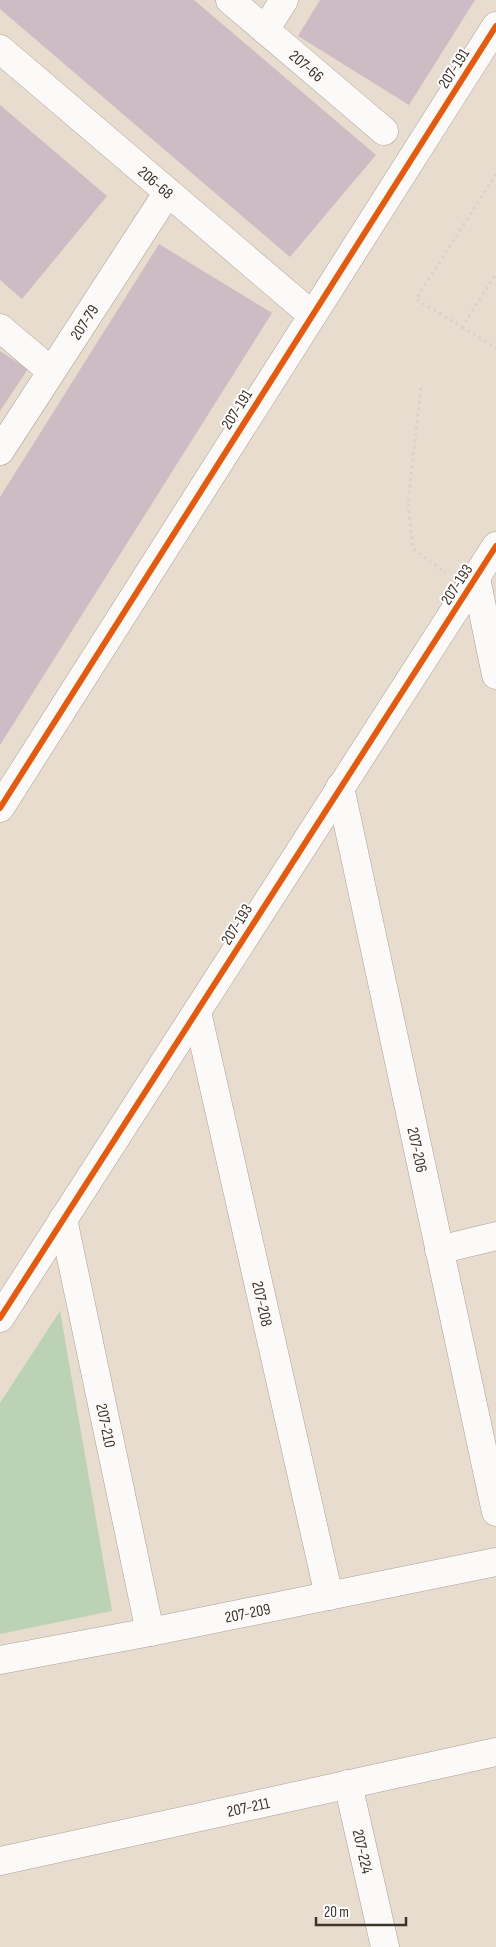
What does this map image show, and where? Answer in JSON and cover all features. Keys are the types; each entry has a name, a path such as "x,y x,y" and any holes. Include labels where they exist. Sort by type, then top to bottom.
{"street":[{"name":"207-66","path":"230,0 384,131"},
{"path":"265,30 284,0"},
{"name":"207-191","path":"0,808 496,26"},
{"name":"206-68","path":"0,49 312,315"},
{"name":"207-79","path":"0,451 168,192"},
{"path":"0,328 51,371"},
{"name":"207-193","path":"0,1318 496,546"},
{"path":"476,578 496,675"},
{"name":"207-206","path":"340,787 496,1512"},
{"name":"207-208","path":"197,1012 329,1596"},
{"name":"207-210","path":"63,1219 150,1632"},
{"path":"439,1250 496,1236"},
{"name":"207-209","path":"0,1660 150,1632 496,1562"},
{"name":"207-211","path":"0,1861 496,1752"},
{"name":"207-224","path":"348,1784 381,1946"}],"path":[{"path":"496,174 416,299 496,348"},
{"path":"462,327 496,274"},
{"path":"421,388 408,502 413,549 448,575"}],"green space":[{"path":"60,1311 112,1611 0,1634 0,1403"}],"building":[{"path":"0,0 194,0 376,155 290,257 0,9"},
{"path":"320,0 475,0 409,105 298,36"},
{"path":"0,105 107,196 22,299 0,280"},
{"path":"159,244 272,313 0,745 0,497"},
{"path":"0,351 28,369 0,411"}],"cycle path":[{"path":"0,808 496,26"},
{"path":"0,1318 496,546"}]}
